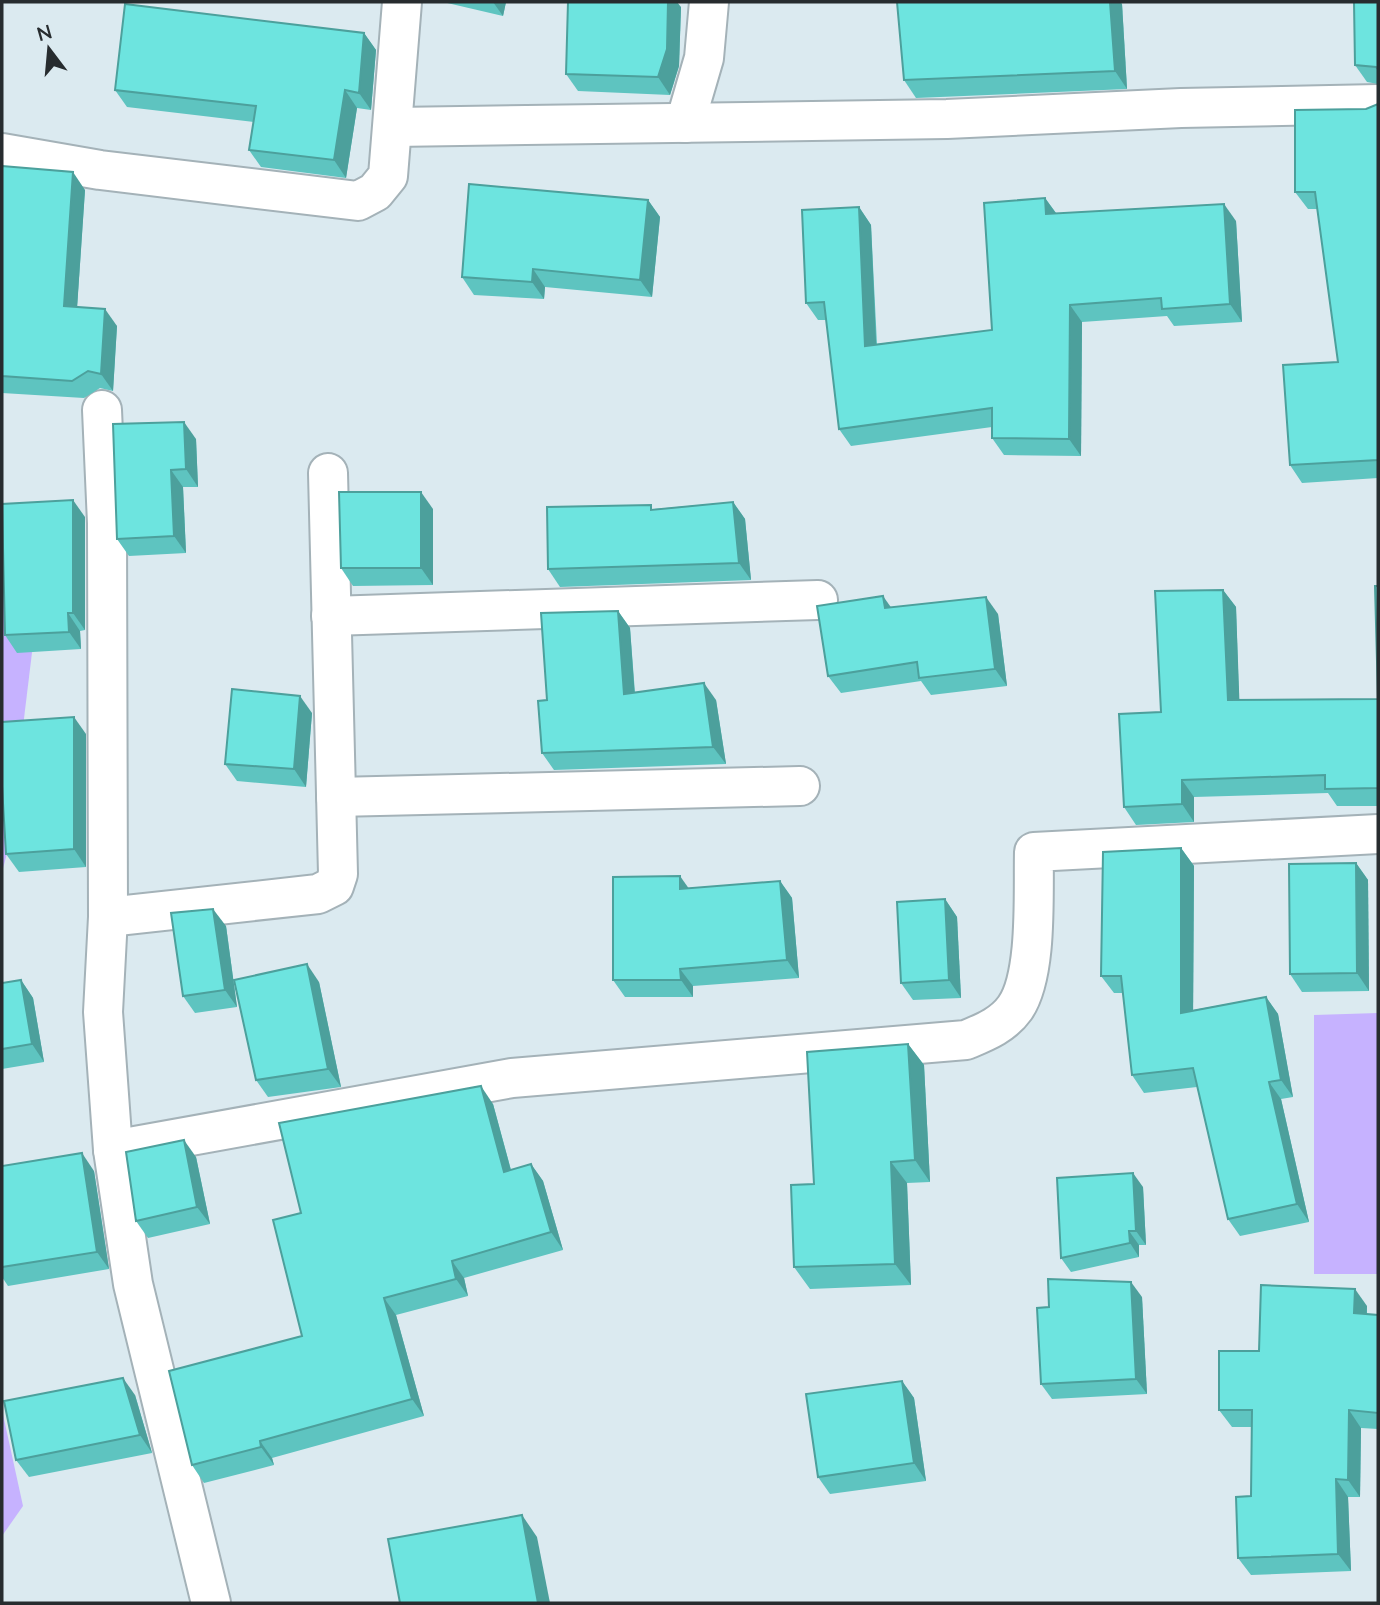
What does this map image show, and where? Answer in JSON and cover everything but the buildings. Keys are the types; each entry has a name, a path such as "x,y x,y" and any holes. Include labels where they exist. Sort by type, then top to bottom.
{"street":[{"path":"2,153 100,170 358,201 375,192 388,176 402,2"},
{"path":"685,123 704,58 709,2"},
{"path":"394,127 947,119 1181,108 1378,104"},
{"path":"102,410 107,523 108,917 103,1012 113,1150 134,1284 211,1603"},
{"path":"108,917 325,892 334,886 338,874 328,473"},
{"path":"331,616 818,600"},
{"path":"336,797 800,786"},
{"path":"113,1150 512,1078 966,1040 994,1028 1015,1008 1029,981 1034,852 1378,834"}],"shaded area":[{"path":"2,584 39,595 8,850 2,872"},
{"path":"1378,1013 1378,1274 1314,1274 1314,1015"},
{"path":"2,1410 23,1506 2,1536"}]}
